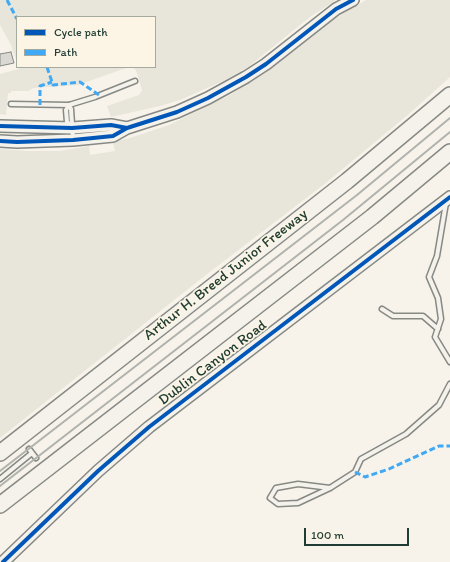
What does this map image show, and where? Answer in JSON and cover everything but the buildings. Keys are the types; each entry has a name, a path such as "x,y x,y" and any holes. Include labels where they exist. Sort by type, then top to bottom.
{"highway":[{"name":"Arthur H. Breed Junior Freeway","path":"0,453 353,177 450,95"},
{"path":"0,505 360,226 450,152"}],"main road":[{"path":"0,140 17,142 73,140 113,136 127,128 188,108 232,85 266,64 336,9 353,0"},
{"path":"0,126 72,128 111,125 127,128"},
{"name":"Dublin Canyon Road","path":"3,562 98,471 149,427 448,198"}],"lane":[{"path":"11,104 69,105 135,81"},
{"path":"69,105 66,110 68,122 72,128 73,140"},
{"path":"448,198 437,256 428,277 438,298 441,319 435,338 450,362"},
{"path":"382,309 393,316 423,316 438,329"},
{"path":"330,488 298,484 276,488 270,498 278,504 298,502 330,488 355,472 361,459 406,434 439,404 450,384"},
{"path":"29,449 36,458"},
{"path":"0,479 32,453"}],"shaded area":[{"path":"0,0 336,0 310,17 248,67 225,80 180,100 111,117 107,106 139,95 142,90 136,70 133,68 156,68 156,16 16,16 16,59 11,45 0,25"},
{"path":"366,0 450,0 450,77 410,113 327,182 202,278 0,438 0,149 60,151 89,146 90,155 115,151 113,142 169,125 232,94 271,68 328,23"},
{"path":"126,68 78,85 33,88 29,91 11,91 11,93 8,93 6,115 0,114 0,74 19,69"}],"railway":[{"path":"0,471 357,195 450,118"},
{"path":"0,486 343,220 450,132"}],"marked path":[{"path":"7,0 16,17"},
{"path":"47,68 53,85 80,82 99,95"},
{"path":"40,105 40,86 52,82"},
{"path":"355,472 365,477 389,469 439,446 450,446"}],"cycle path":[{"path":"0,141 17,142 73,140 113,136 127,128 177,112 208,98 246,77 266,64 336,9 353,0"},
{"path":"0,126 72,128 111,125 127,128"},
{"path":"3,562 98,471 149,427 450,197"}]}
